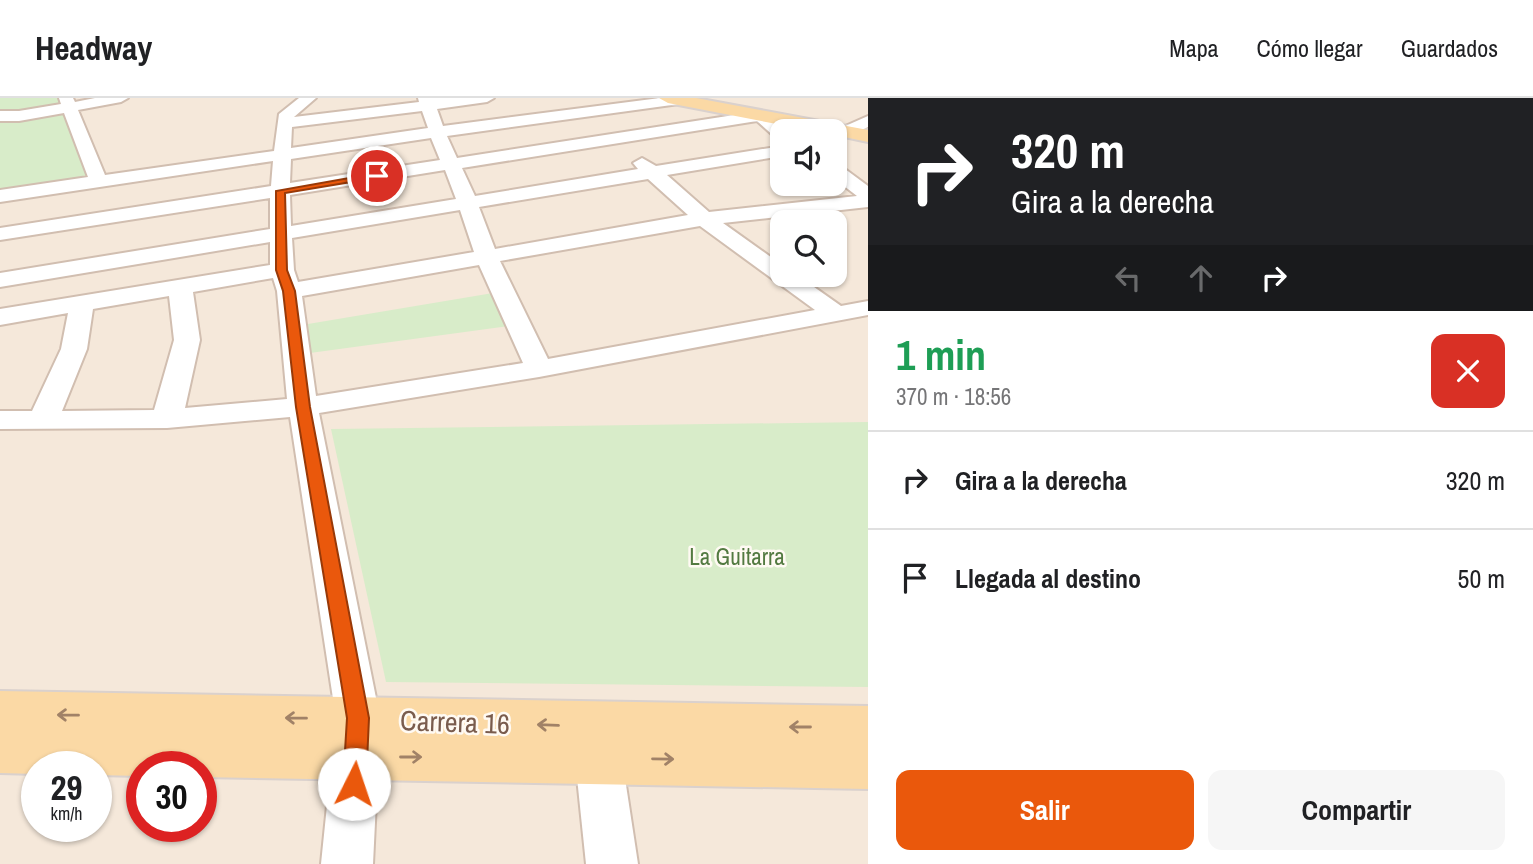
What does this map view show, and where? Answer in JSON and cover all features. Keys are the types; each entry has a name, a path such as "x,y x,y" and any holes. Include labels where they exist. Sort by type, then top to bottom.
{"main road":[{"path":"674,99 774,119"},
{"path":"847,134 868,136"},
{"name":"Carrera 16","path":"0,714 357,738"},
{"name":"Carrera 16","path":"597,742 868,729"},
{"name":"Carrera 16","path":"0,749 357,738 597,742 868,764"}],"street":[{"path":"0,116 19,116 68,101 121,98"},
{"path":"309,98 287,114 283,139 282,234 285,281 303,407 357,738 347,864"},
{"path":"0,196 108,181 426,102 487,98"},
{"path":"570,98 589,112 615,140 704,219 836,314"},
{"path":"283,139 437,132 674,99"},
{"path":"68,101 108,181"},
{"path":"426,102 468,203 487,258 539,369"},
{"path":"0,234 760,116 770,124"},
{"path":"847,132 868,121"},
{"path":"0,280 770,152"},
{"path":"847,179 868,195"},
{"path":"74,268 82,222 108,181"},
{"path":"0,317 180,287 285,281 487,258 704,219 868,201"},
{"path":"167,419 187,341 180,287"},
{"path":"43,419 74,349 82,303"},
{"path":"0,420 167,419 303,407 539,369 868,308"},
{"path":"597,742 612,864"}],"shaded area":[{"path":"0,98 868,98 868,864 0,864"}],"green space":[{"path":"0,98 61,98 64,104 0,114"},
{"path":"66,108 90,181 0,193 0,118"},
{"path":"493,293 509,326 310,353 308,324"},
{"name":"La Guitarra","path":"868,422 868,687 386,682 331,429"}],"route":[{"path":"354,784 358,718 303,407 289,291 282,270 281,191 377,176"}]}
